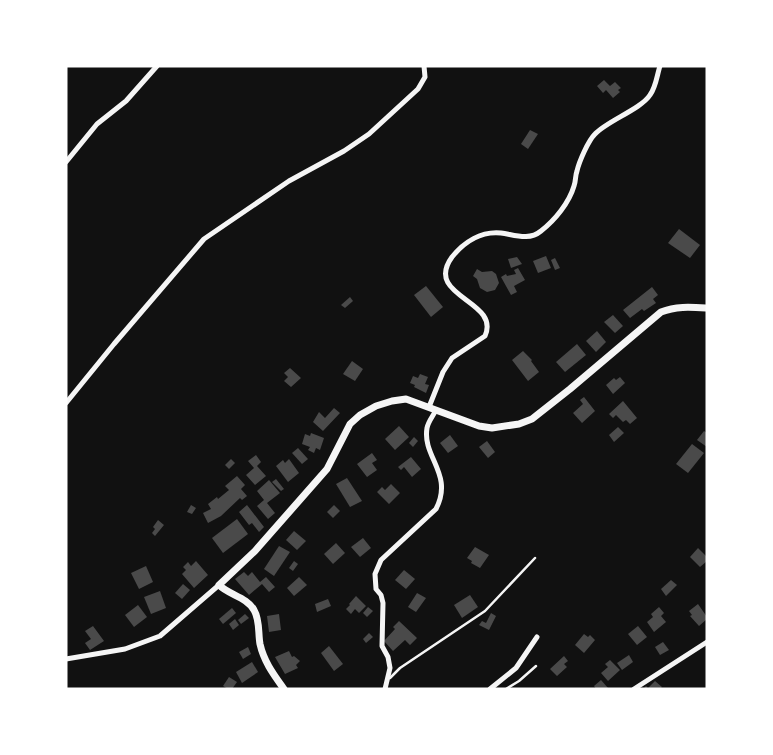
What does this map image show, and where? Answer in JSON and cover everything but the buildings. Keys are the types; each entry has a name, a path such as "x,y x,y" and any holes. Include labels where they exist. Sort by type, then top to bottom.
{"street":[{"path":"66,162 98,124 126,101 157,66"},
{"path":"66,403 204,239 289,181 344,151 369,134 422,84 425,77 424,66"},
{"path":"385,689 390,668 388,657 382,646 383,603 374,582 375,574 381,560 436,509 441,500 442,484 428,442 427,428 447,364 452,358 485,336 488,324 479,310 449,286 446,274 452,258 462,246 486,233 522,237 541,231 570,198 577,171 595,134 645,101 654,88 660,66"},
{"path":"66,659 125,649 160,636 255,551 327,469 350,424 360,415 376,406 392,400 406,399 479,426 492,428 519,424 532,418 570,389 661,312 681,307 707,308"},
{"path":"219,585 251,605 255,611 258,618 260,643 264,657 284,689"},
{"path":"490,689 516,668 537,637"},
{"path":"634,689 707,642"}],"lane":[{"path":"388,679 400,668 485,611 535,558"},
{"path":"506,689 536,666"}]}
